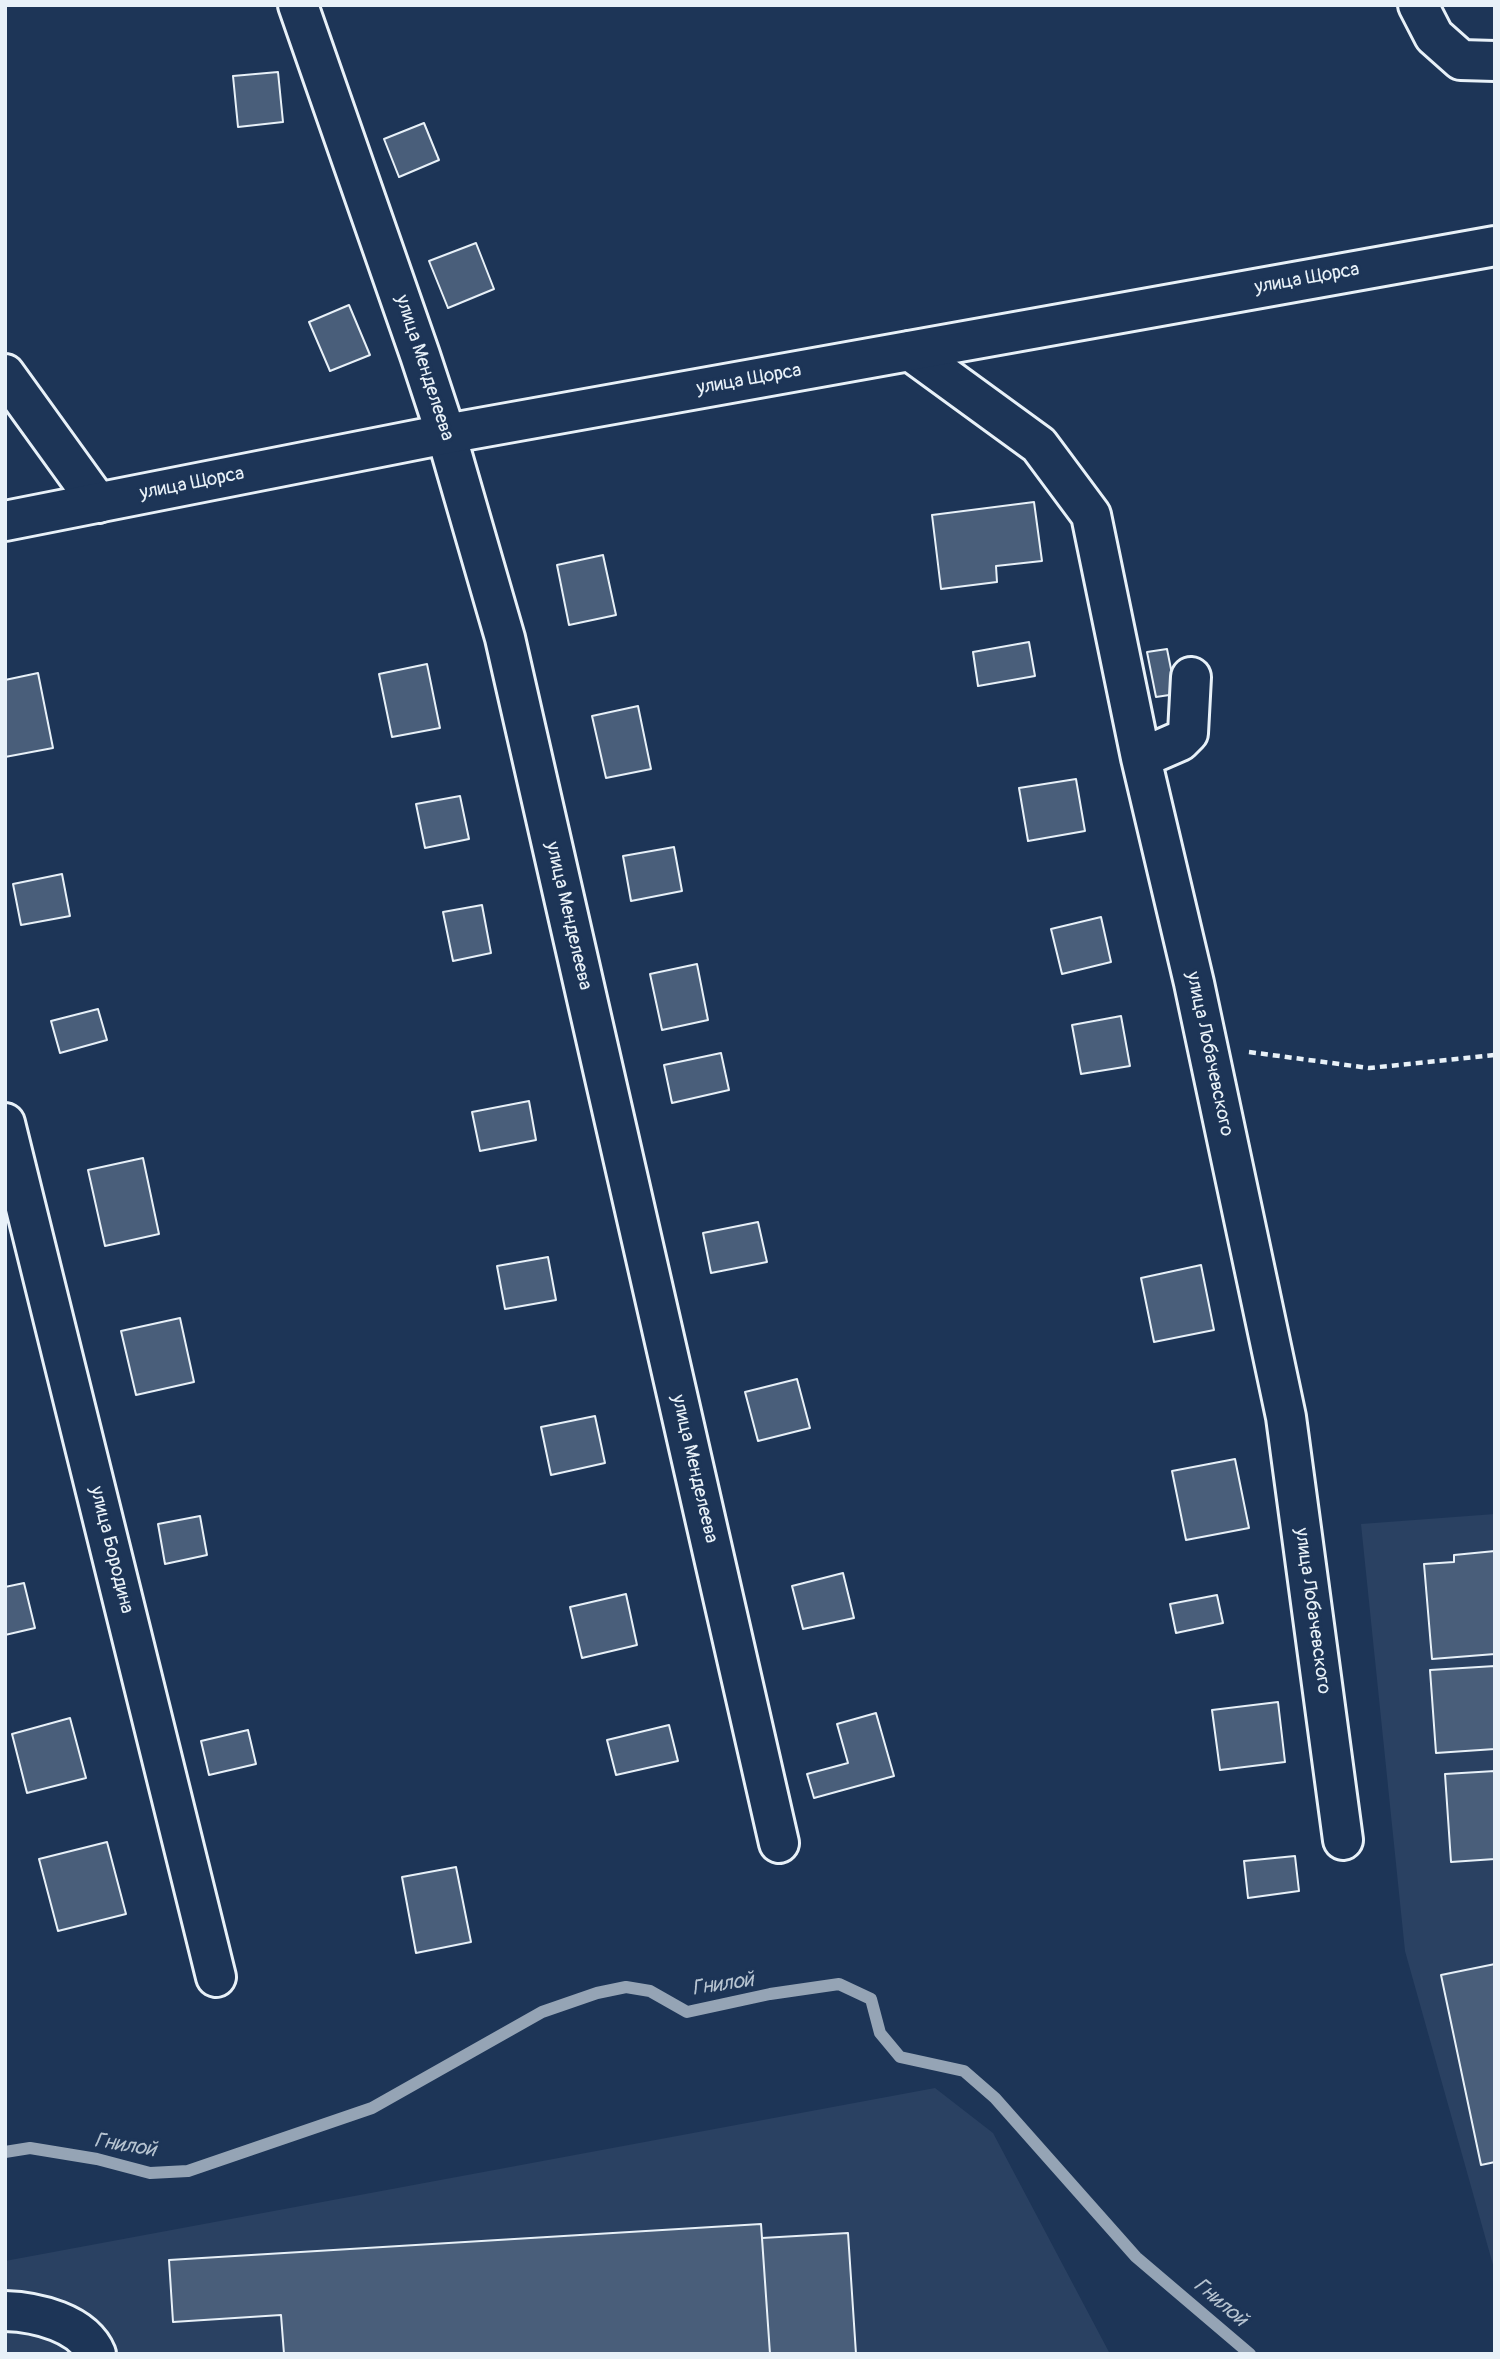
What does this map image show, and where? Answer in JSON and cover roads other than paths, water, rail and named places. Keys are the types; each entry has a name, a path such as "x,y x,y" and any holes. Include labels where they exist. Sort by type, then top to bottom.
{"street":[{"name":"улица Менделеева","path":"298,5 446,434 505,638 779,1843"},
{"path":"1418,5 1434,36 1461,60 1495,61"},
{"name":"улица Щорса","path":"5,521 446,434 1495,246"},
{"name":"улица Лобачевского","path":"910,351 1040,445 1091,514 1141,758 1194,983 1286,1417 1343,1840"},
{"path":"5,374 98,503"},
{"path":"1141,758 1180,741 1188,733 1191,677"},
{"name":"улица Бородина","path":"5,1123 216,1977"},
{"path":"5,2311 60,2322 91,2341 96,2354"}],"waterway":[{"name":"Гнилой","path":"5,2152 30,2148 97,2159 150,2173 188,2171 372,2108 542,2012 597,1993 626,1987 650,1991 687,2012 770,1994 839,1984 871,1999 880,2033 900,2057 964,2071 995,2098 1136,2257 1250,2354"}]}
